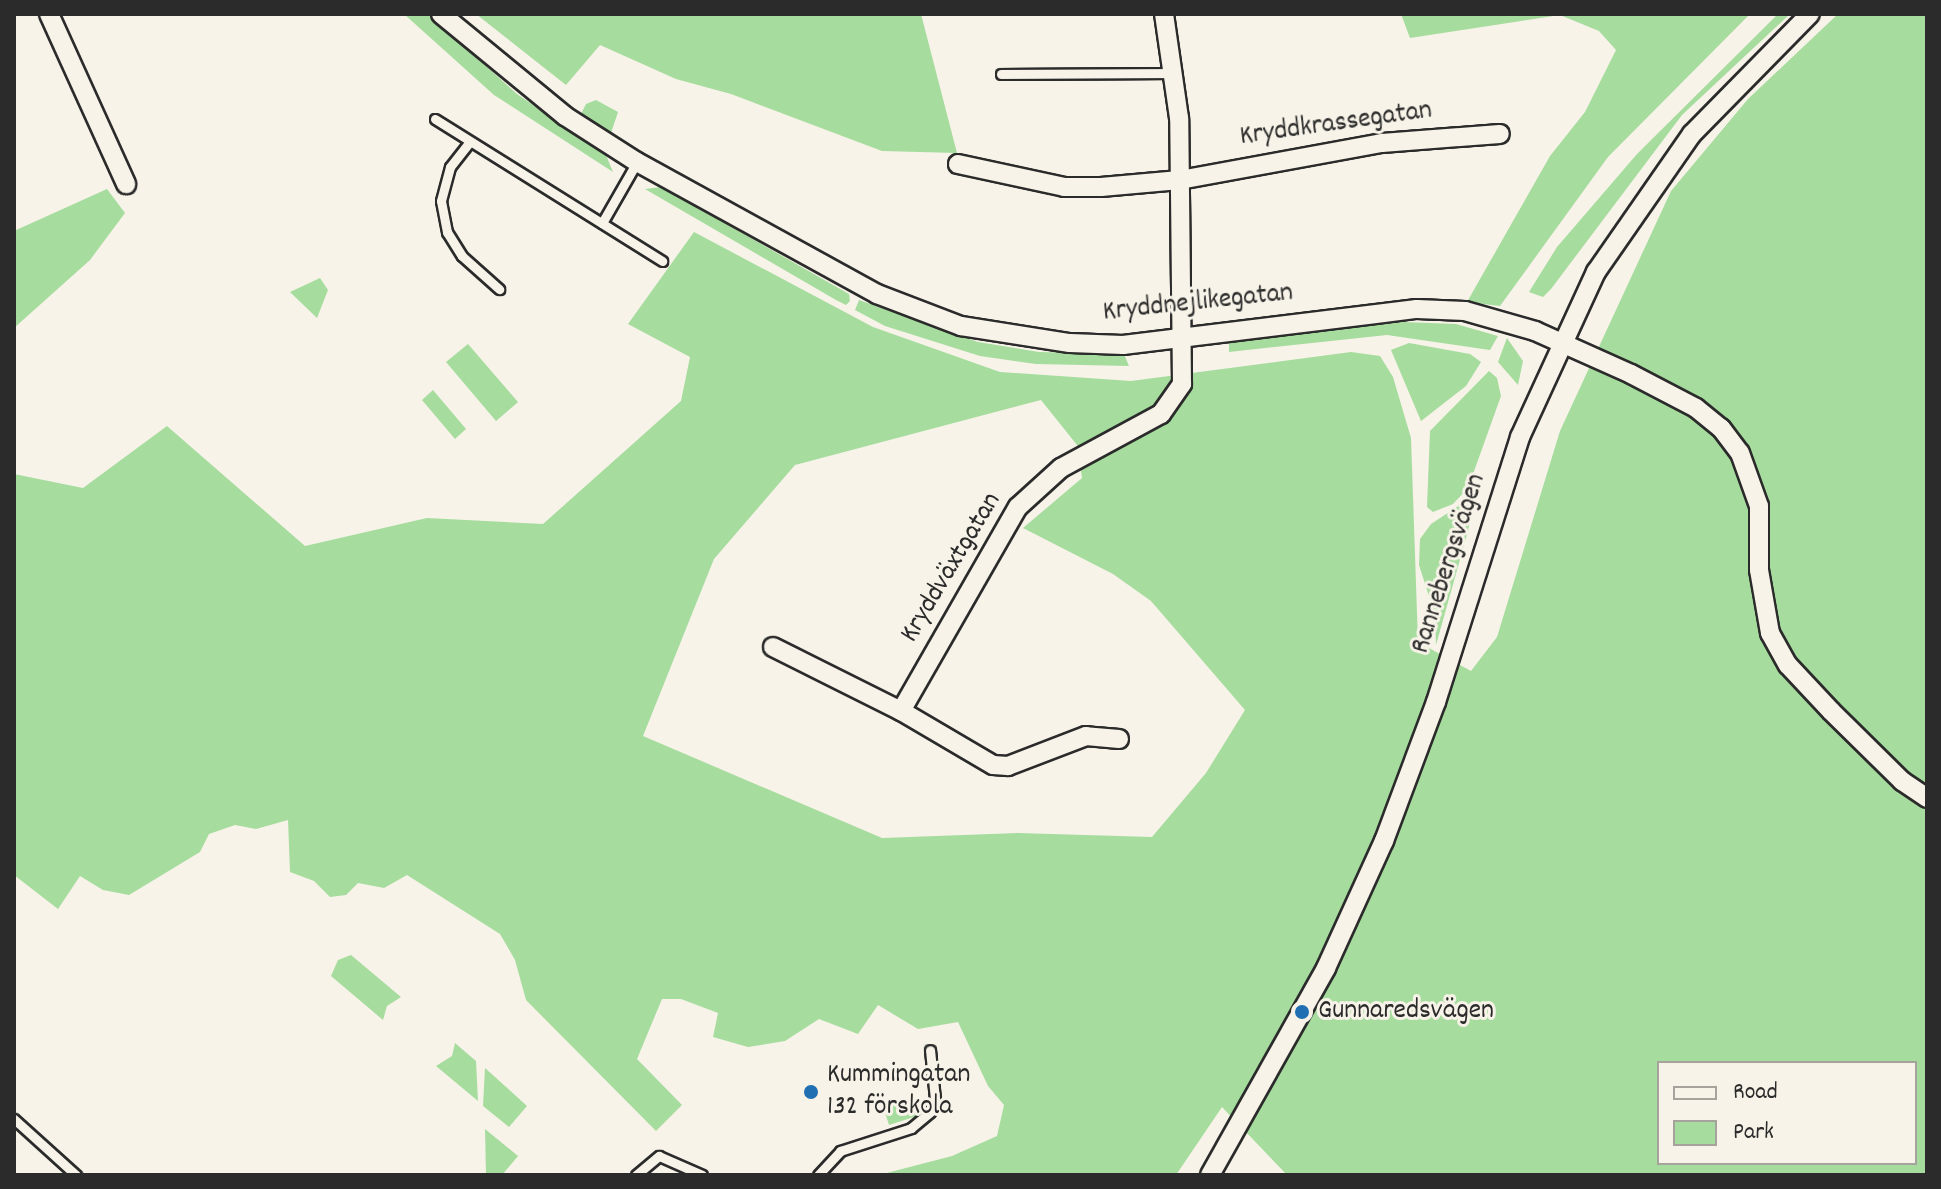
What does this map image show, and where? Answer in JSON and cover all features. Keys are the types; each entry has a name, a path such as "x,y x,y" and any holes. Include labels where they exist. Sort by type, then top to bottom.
{"street":[{"path":"49,14 126,184"},
{"name":"Kryddnejlikegatan","path":"441,14 565,116 637,162 851,281 961,326 1070,343 1182,339 1417,309 1465,311 1560,342 1631,374 1721,428 1752,476 1759,506 1759,570 1770,633 1788,665 1831,711 1902,781 1927,798"},
{"path":"1166,14 1176,73 1182,339"},
{"name":"Rannebergsvägen","path":"1210,1175 1326,968 1384,841 1436,702 1520,437 1560,342 1609,248 1650,188 1712,110 1810,14"},
{"name":"Kryddkrassegatan","path":"958,164 1064,187 1180,180 1382,143 1500,134"},
{"name":"Kryddväxtgatan","path":"901,711 1018,507 1041,482 1161,414 1182,384 1182,339"},
{"path":"773,647 901,711 993,765 1008,766 1086,736 1119,739"}],"lane":[{"path":"1001,74 1176,73"},
{"path":"435,119 468,144 662,261"},
{"path":"468,144 450,167 441,201 447,232 462,256 499,289"},
{"path":"602,223 637,162"},
{"path":"818,1175 840,1151 911,1128 930,1112 935,1099 930,1050"},
{"path":"14,1119 76,1175"},
{"path":"636,1175 659,1156 702,1175"}],"green space":[{"path":"404,14 428,14 517,94 606,155 613,172 494,95"},
{"path":"476,14 921,14 957,153 882,151 731,94 676,79 600,45 566,85"},
{"path":"1401,14 1750,14 1608,157 1500,306 1467,302 1550,156 1585,112 1616,50 1599,31 1560,15 1410,38"},
{"path":"1778,14 1790,14 1682,115 1551,289 1543,297 1529,292 1557,247 1637,154"},
{"path":"1838,14 1927,14 1927,1175 1287,1175 1222,1107 1176,1175 879,1175 952,1156 997,1136 1004,1105 988,1086 958,1022 918,1029 878,1005 858,1034 819,1019 785,1041 748,1047 713,1037 718,1013 681,999 662,999 637,1059 682,1105 656,1131 526,1000 515,960 500,934 407,875 384,888 358,883 346,895 330,897 314,881 290,872 288,820 256,829 235,825 209,834 200,852 129,895 103,890 80,876 58,909 14,875 14,474 83,488 167,426 305,546 427,518 543,524 681,401 690,357 628,324 694,232 873,327 1000,372 1131,381 1351,352 1380,356 1393,377 1411,438 1418,642 1471,671 1497,637 1560,431 1671,191 1748,99","holes":["1041,400 1077,445 1082,478 1023,528 1113,574 1151,601 1245,710 1206,773 1152,837 1018,833 882,838 643,736 714,559 795,465"]},
{"path":"596,100 618,112 611,133 581,114 586,104"},
{"path":"661,187 849,294 850,301 846,305 836,300 645,189"},
{"path":"107,189 125,213 90,260 14,328 14,231"},
{"path":"320,278 328,290 317,318 290,292"},
{"path":"859,300 978,342 1039,352 1124,354 1129,366 1036,364 980,356 885,326 855,310"},
{"path":"1403,322 1456,324 1498,336 1490,350 1387,335 1229,352 1229,342"},
{"path":"1507,338 1523,361 1518,385 1498,362"},
{"path":"1409,343 1470,354 1481,362 1466,386 1421,421 1391,350"},
{"path":"468,344 518,402 496,421 446,362"},
{"path":"1489,371 1497,378 1501,396 1468,488 1453,504 1433,512 1427,507 1430,431"},
{"path":"433,390 466,429 455,439 422,400"},
{"path":"1475,495 1436,645 1435,615 1419,565 1420,539 1431,524"},
{"path":"351,955 401,997 387,1006 383,1020 331,976 338,960"},
{"path":"455,1043 476,1061 478,1101 436,1066 452,1056"},
{"path":"485,1068 527,1106 509,1127 483,1106"},
{"path":"911,1098 920,1105 917,1116 889,1125 884,1109 892,1101"},
{"path":"485,1129 518,1156 502,1175 486,1175"}],"place":[{"name":"Gunnaredsvägen","path":"1302,1012"},
{"name":"Kummingatan 132 förskola","path":"811,1092"}]}
